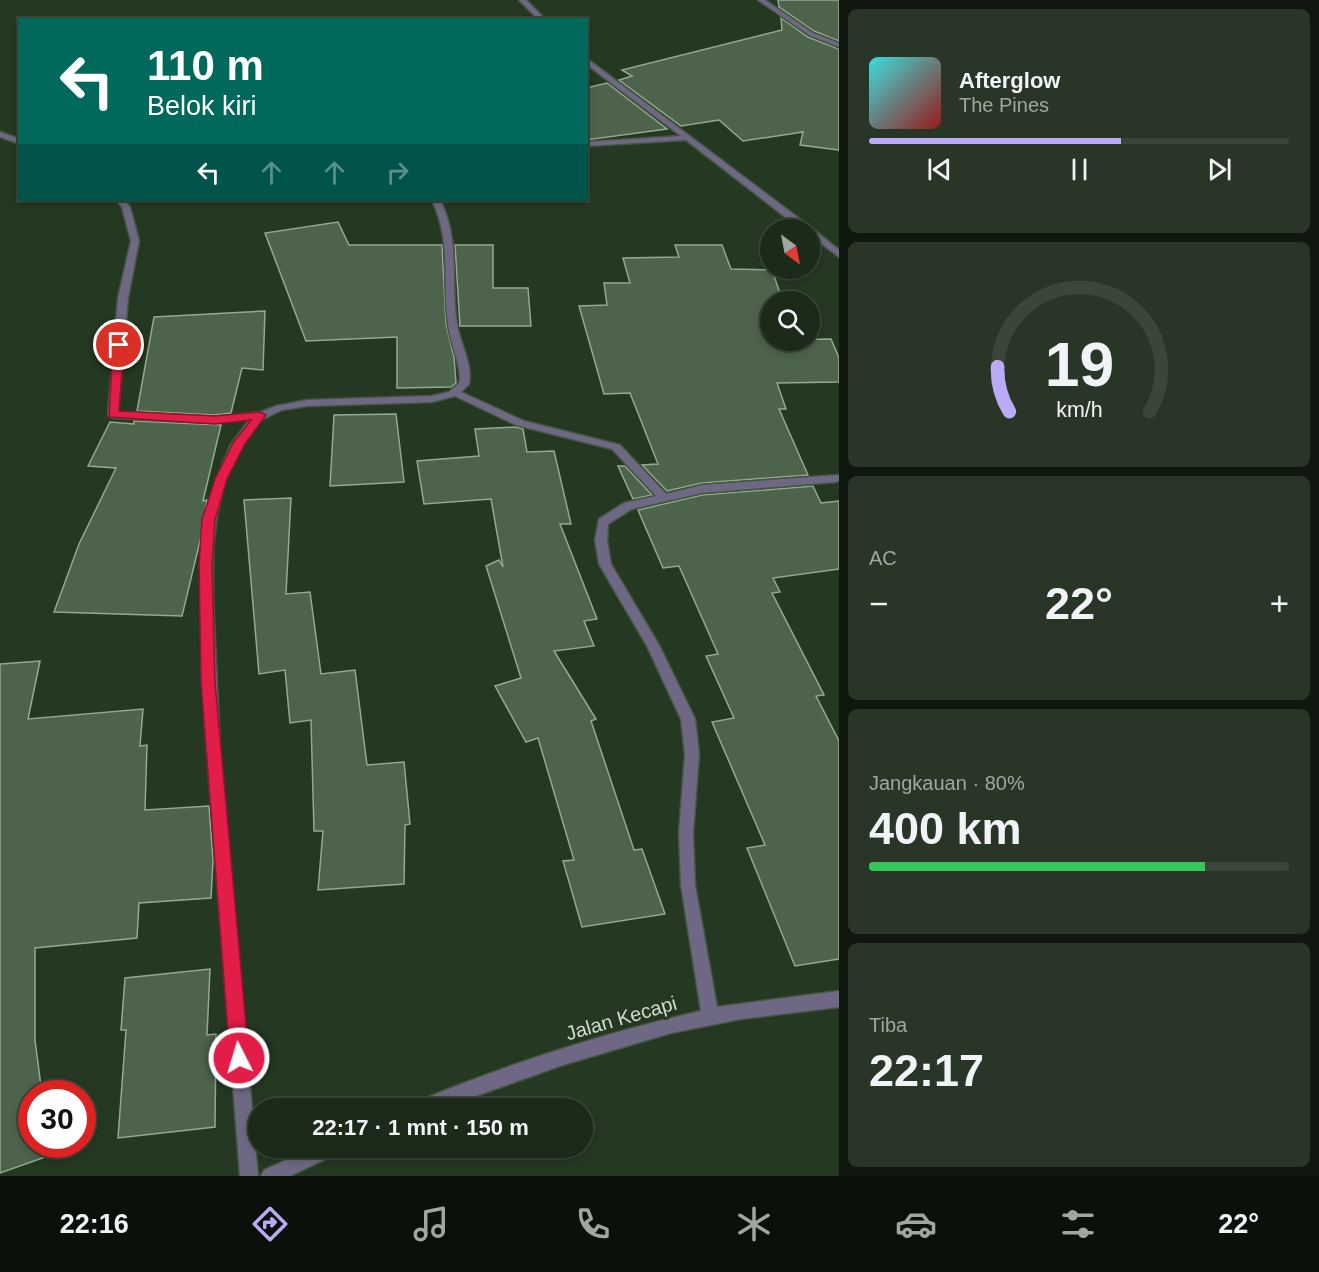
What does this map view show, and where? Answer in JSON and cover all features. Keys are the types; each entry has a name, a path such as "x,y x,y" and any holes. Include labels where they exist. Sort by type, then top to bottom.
{"street":[{"path":"522,0 541,18"},
{"path":"761,0 811,34 839,45"},
{"path":"588,62 794,219"},
{"path":"0,134 18,141"},
{"path":"588,144 687,138"},
{"path":"121,201 126,207 135,241 123,298 113,415 215,420 260,415 301,401 424,402 456,393 464,386 465,375 452,324 449,239 436,201"},
{"path":"820,239 839,254"},
{"path":"456,393 520,423 616,447 664,498"},
{"path":"249,1176 208,682 206,564 208,520 221,479 239,443 260,415"},
{"path":"710,1016 688,885 686,833 692,754 688,719 653,645 605,564 601,540 603,522 628,506 702,489 835,478"},
{"name":"Jalan Kecapi","path":"447,1098 610,1041 710,1016 839,999"},
{"path":"270,1176 309,1158"}],"building":[{"path":"778,0 839,0 839,41 814,31 779,7"},
{"path":"781,18 808,37 839,49 839,150 800,145 803,132 743,141 719,120 681,126 619,80 632,76 622,70 782,30"},
{"path":"607,83 667,129 588,140 588,88"},
{"path":"338,222 349,245 442,245 446,324 454,357 456,383 451,387 397,388 397,337 306,341 265,233"},
{"path":"455,245 493,245 493,288 528,288 531,326 460,326"},
{"path":"675,245 722,245 731,269 760,270 760,279 775,279 779,291 760,291 760,351 820,351 820,339 831,339 839,358 839,382 777,383 786,409 779,409 808,475 702,483 667,491 642,465 658,464 630,393 604,394 579,306 607,305 604,283 630,283 623,258 679,257"},
{"path":"265,311 263,370 242,368 231,413 215,415 137,411 154,317"},
{"path":"396,414 404,482 330,486 334,415"},
{"path":"134,421 221,425 203,501 207,500 201,537 182,616 54,612 79,544 116,468 88,466 110,422 134,424"},
{"path":"516,427 523,429 527,452 554,451 571,524 560,524 597,619 584,621 594,646 554,651 596,719 591,721 634,850 642,849 665,914 582,927 563,861 574,860 538,738 526,742 495,686 521,678 486,566 499,560 503,567 491,499 424,504 417,461 479,456 475,429"},
{"path":"618,466 625,466 652,495 633,499"},
{"path":"813,486 821,503 839,501 839,569 773,578 780,592 772,593 824,695 816,696 839,741 839,959 795,966 747,848 765,845 712,722 734,718 706,656 718,654 679,566 663,568 638,510 702,495"},
{"path":"291,498 286,594 310,592 321,674 355,670 367,765 404,762 410,824 405,825 404,884 318,890 323,831 314,831 311,720 290,723 285,670 259,674 244,500"},
{"path":"40,661 28,719 143,709 140,746 147,745 145,810 209,806 213,860 211,898 139,903 137,938 35,948 35,1040 40,1080 18,1080 18,1158 42,1158 0,1173 0,664"},
{"path":"210,969 207,1035 216,1034 215,1127 118,1138 126,1030 121,1030 125,978"}],"route":[{"path":"119,345 113,415 215,420 260,415 239,443 221,479 208,520 206,564 208,682 239,1058"}]}
